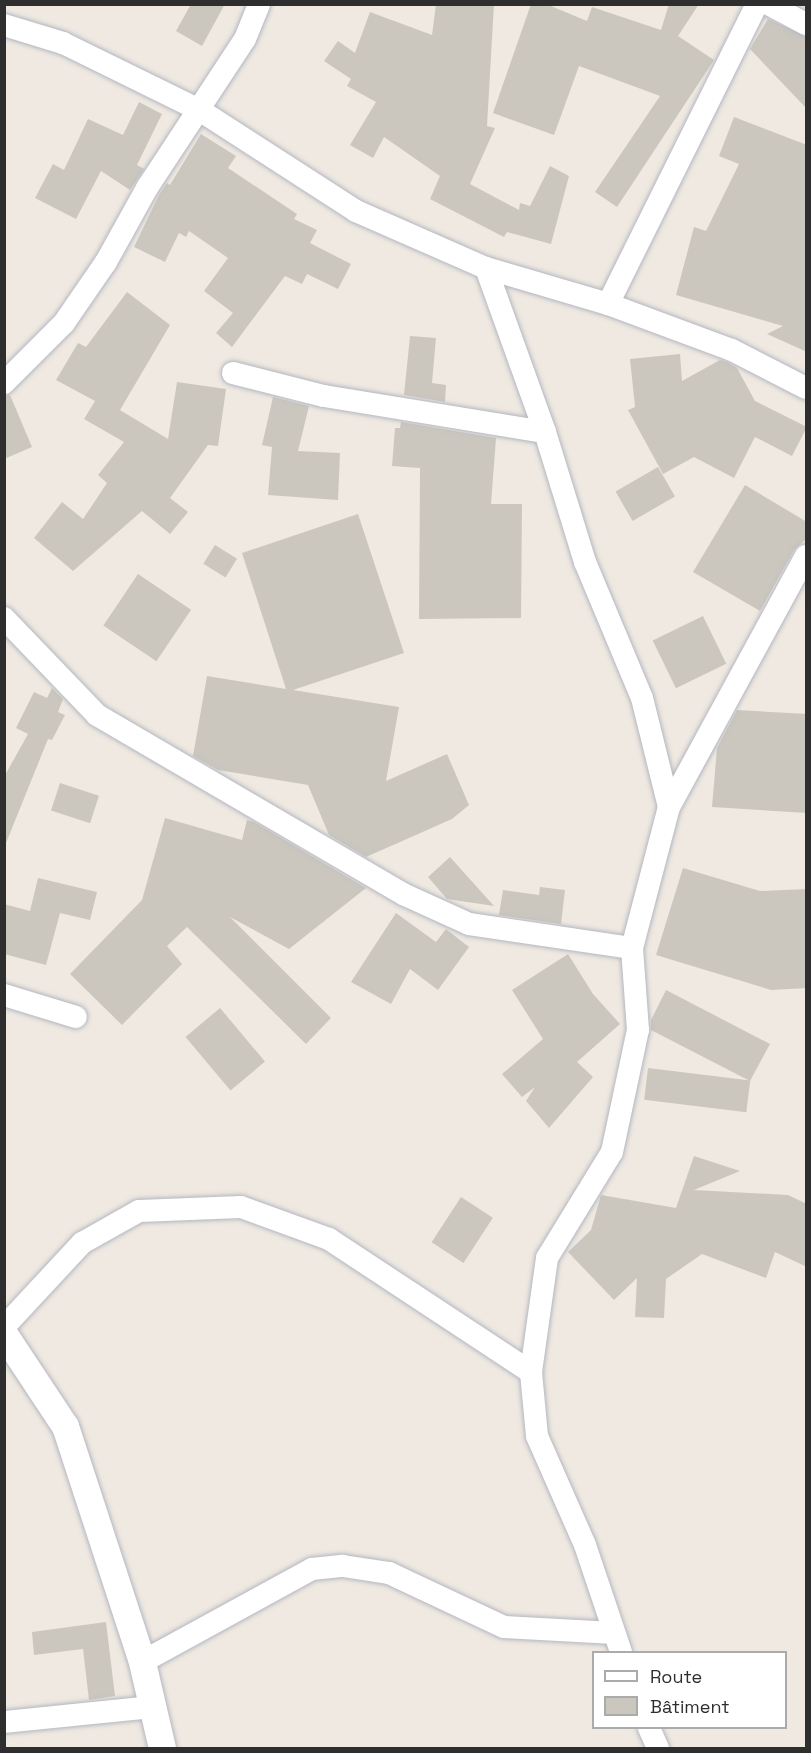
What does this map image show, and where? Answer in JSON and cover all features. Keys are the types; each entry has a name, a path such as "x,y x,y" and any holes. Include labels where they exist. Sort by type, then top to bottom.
{"street":[{"path":"4,383 64,322 106,262 147,188 201,111 245,39 259,4"},
{"path":"609,304 757,4"},
{"path":"768,4 807,24"},
{"path":"4,25 63,43 201,111 356,211 486,268 609,304 732,350 807,388"},
{"path":"486,268 545,432 585,562 642,698 669,807"},
{"path":"233,373 324,396 545,432"},
{"path":"142,1662 312,1569 343,1566 389,1573 504,1627 617,1643 585,1545 537,1436 531,1372 547,1258 612,1152 638,1030 632,948 669,807 807,556"},
{"path":"4,618 97,716 404,894 469,924 632,948"},
{"path":"4,995 76,1017"},
{"path":"4,1327 82,1243 139,1211 240,1207 329,1239 531,1372"},
{"path":"4,1334 65,1426 142,1662 162,1749"},
{"path":"4,1722 151,1707"},
{"path":"650,1729 658,1749"}],"building":[{"path":"191,4 225,4 202,46 176,31"},
{"path":"436,4 494,4 487,126 495,128 470,184 519,210 520,203 530,206 550,166 569,176 551,244 507,232 504,237 430,199 440,176 384,137 373,158 350,145 376,102 347,86 351,79 324,61 338,41 355,53 370,12 432,35"},
{"path":"531,4 546,4 587,21 592,7 661,30 669,4 699,4 678,36 714,60 617,207 595,192 660,96 579,66 554,135 493,113"},
{"path":"768,19 807,37 807,109 750,49"},
{"path":"139,102 162,114 137,165 144,169 130,190 101,171 76,219 35,198 53,164 64,170 88,119 123,135"},
{"path":"734,117 807,145 807,352 767,334 783,326 676,295 694,227 706,231 739,164 719,156"},
{"path":"201,134 236,156 228,168 297,214 294,219 317,230 310,243 351,264 338,289 307,274 302,284 285,276 232,347 216,333 233,313 204,291 228,258 189,231 186,237 179,233 165,262 134,247 159,195 167,183 170,185"},
{"path":"127,292 170,325 120,410 168,439 177,382 226,389 218,446 208,445 170,498 188,512 170,534 142,511 73,571 34,538 62,502 83,519 107,483 98,475 124,442 84,419 95,401 56,380 78,343 86,347"},
{"path":"410,336 436,338 432,383 446,385 445,402 404,395"},
{"path":"680,354 682,381 720,360 727,362 737,368 755,401 807,427 792,456 755,437 734,478 694,457 663,474 628,410 635,407 630,359"},
{"path":"10,395 32,447 4,459 4,396"},
{"path":"273,397 309,406 298,451 340,453 338,500 268,495 272,447 262,445"},
{"path":"401,422 496,438 491,504 522,504 521,618 419,619 420,468 392,466 395,428 400,428"},
{"path":"658,467 675,496 633,521 616,492"},
{"path":"745,485 807,522 807,538 794,550 760,611 693,572"},
{"path":"358,514 404,653 293,690 399,707 386,781 447,754 469,805 452,819 366,857 329,835 308,785 218,770 193,756 207,676 286,689 242,553"},
{"path":"215,545 237,559 225,577 203,564"},
{"path":"138,574 191,610 156,661 103,625"},
{"path":"703,616 726,664 676,688 653,641"},
{"path":"52,688 63,699 58,712 65,715 52,740 48,739 4,848 4,777 28,734 16,728 34,692 47,698"},
{"path":"737,710 807,714 807,813 712,807 717,748"},
{"path":"60,783 99,796 90,823 51,811"},
{"path":"165,818 242,840 247,820 254,822 366,888 289,949 230,917 331,1018 306,1044 187,927 167,946 182,964 122,1025 70,974 142,900"},
{"path":"450,857 494,906 447,899 428,877"},
{"path":"683,868 760,891 807,889 807,988 771,990 656,955"},
{"path":"38,878 97,892 90,920 60,913 46,965 4,954 4,904 30,911"},
{"path":"540,887 565,890 561,924 499,915 503,890 539,895"},
{"path":"396,913 436,942 446,929 469,947 438,990 410,969 391,1004 351,982"},
{"path":"568,954 593,994 620,1024 577,1062 593,1077 549,1128 526,1101 535,1087 522,1097 502,1074 543,1039 512,990"},
{"path":"666,990 770,1044 750,1081 651,1030 651,1020"},
{"path":"220,1008 265,1062 231,1091 186,1037"},
{"path":"648,1068 750,1081 746,1112 644,1100"},
{"path":"694,1156 740,1171 694,1190 788,1195 807,1204 807,1267 775,1252 766,1278 702,1254 666,1279 664,1318 635,1317 637,1278 614,1300 568,1252 591,1230 601,1195 676,1208"},
{"path":"461,1197 493,1218 463,1263 432,1242"},
{"path":"106,1622 115,1696 89,1700 83,1649 34,1655 32,1632"}]}
